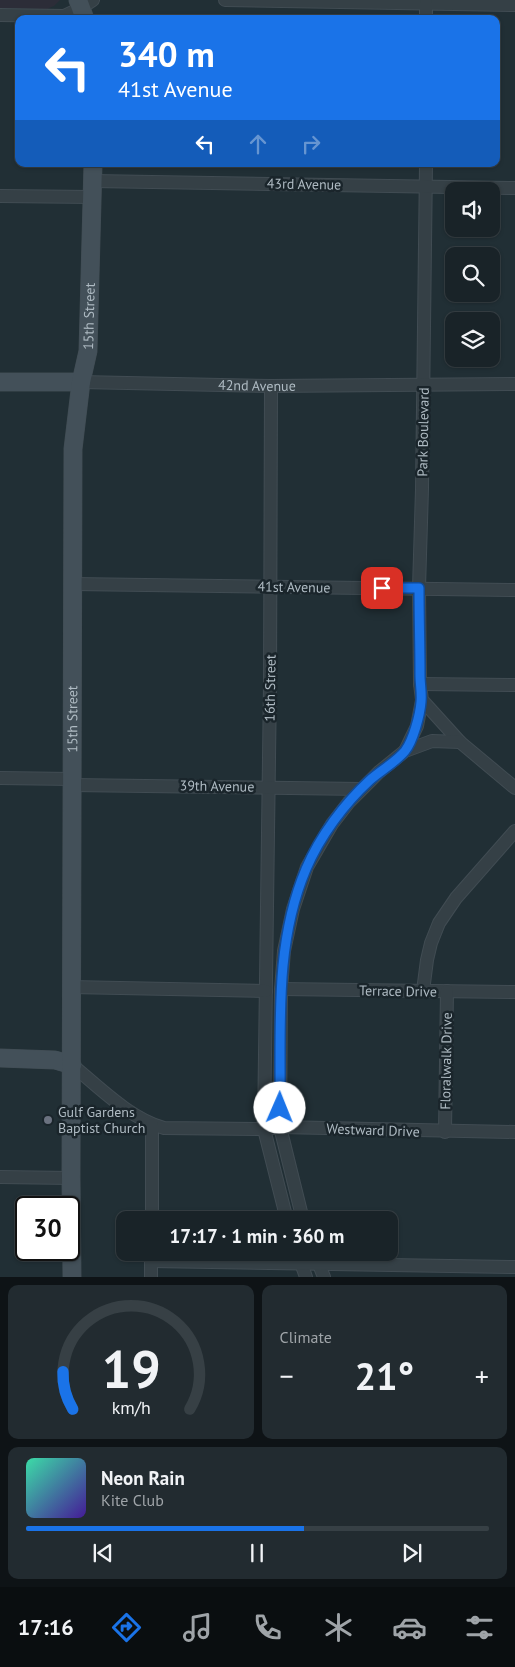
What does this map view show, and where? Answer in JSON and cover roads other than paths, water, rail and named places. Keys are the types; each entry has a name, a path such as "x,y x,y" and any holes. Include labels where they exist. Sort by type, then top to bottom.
{"main road":[{"name":"15th Street","path":"72,1277 73,449 81,382 88,351 93,181"},
{"name":"42nd Avenue","path":"0,382 81,382"},
{"path":"0,1058 55,1060 72,1065"}],"street":[{"path":"225,0 515,5"},
{"path":"426,3 426,15"},
{"path":"66,15 84,7"},
{"path":"0,16 15,16"},
{"name":"Park Boulevard","path":"405,751 417,726 422,700 420,684 419,588 426,167"},
{"name":"43rd Avenue","path":"0,196 93,181 515,188"},
{"name":"42nd Avenue","path":"81,382 271,386 515,384"},
{"name":"16th Street","path":"266,991 271,386"},
{"name":"41st Avenue","path":"73,584 515,590"},
{"path":"420,684 515,685"},
{"path":"422,700 460,742 515,788"},
{"name":"Park Boulevard","path":"301,1211 280,1127 281,989 284,951 293,909 307,867 332,824 361,788 405,751 432,741 460,742"},
{"name":"39th Avenue","path":"0,778 72,782 361,788"},
{"path":"423,991 429,952 439,923 456,898 515,831"},
{"path":"267,912 281,989"},
{"path":"71,987 266,991 264,1128 285,1211"},
{"name":"Terrace Drive","path":"281,989 515,992"},
{"name":"Floralwalk Drive","path":"445,1132 447,991"},
{"name":"Westward Drive","path":"72,1065 137,1118 164,1128 280,1127 515,1132"},
{"path":"152,1125 152,1211"},
{"path":"0,1177 71,1178"},
{"path":"151,1261 151,1277"},
{"path":"299,1261 306,1277"},
{"path":"317,1261 324,1277"},
{"path":"382,1261 515,1267"}],"place":[{"name":"Gulf Gardens Baptist Church","path":"48,1120"}]}
